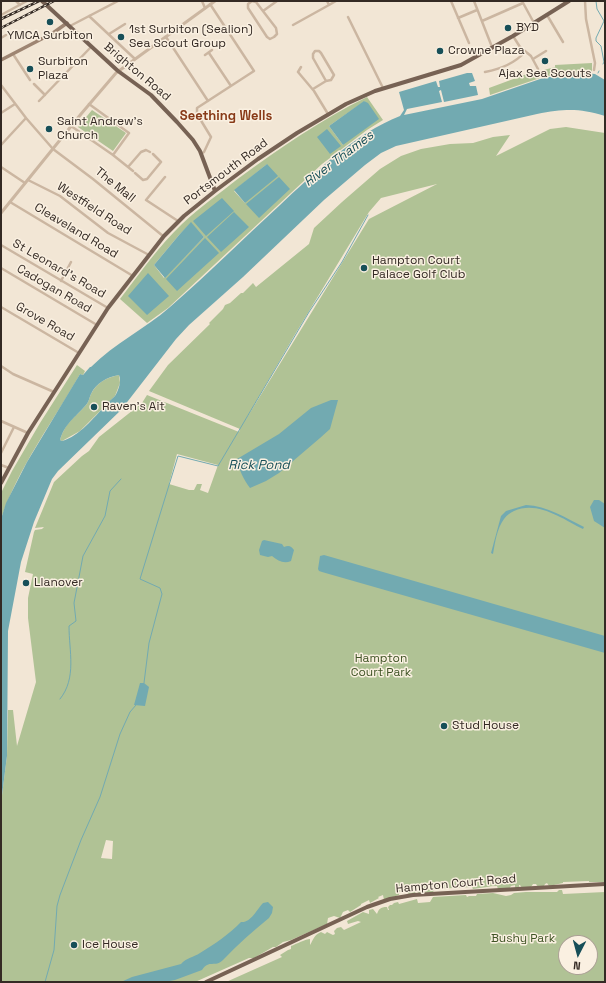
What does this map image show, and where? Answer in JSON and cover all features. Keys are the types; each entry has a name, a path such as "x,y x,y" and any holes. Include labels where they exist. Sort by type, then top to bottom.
{"main road":[{"name":"Brighton Road","path":"42,1 118,71 158,102 190,136 201,154 214,191"},
{"name":"Portsmouth Road","path":"1,483 28,433 108,308 164,236 178,221 214,191 258,159 297,133 358,97 383,88 452,68 475,58 569,1"},
{"path":"1,60 68,25"},
{"name":"Hampton Court Road","path":"206,982 367,907 390,899 413,895 605,884"}],"street":[{"path":"16,1 20,5"},
{"path":"1,15 27,1"},
{"path":"68,25 118,1"},
{"path":"202,1 205,8"},
{"path":"1,213 89,104 118,71 215,1"},
{"path":"252,1 256,2 263,11 277,30 277,34 272,38 267,37 248,8 248,4 252,1"},
{"path":"263,11 277,1"},
{"path":"293,25 336,1"},
{"path":"451,1 469,43"},
{"path":"474,1 492,48"},
{"path":"585,1 586,19 595,63 594,70"},
{"path":"482,21 522,2 534,23"},
{"path":"201,154 204,152 212,137 197,114 197,108 254,71 210,4"},
{"path":"458,18 477,10"},
{"path":"547,15 563,42"},
{"path":"89,16 135,59"},
{"path":"348,17 383,88"},
{"path":"109,34 125,24"},
{"path":"1,38 6,34"},
{"path":"512,36 520,47 533,59 538,69"},
{"path":"166,37 208,101"},
{"path":"39,101 91,46"},
{"path":"205,55 212,50"},
{"path":"312,89 326,81 331,80 334,75 321,53 319,51 315,51 312,54 313,58 326,81"},
{"path":"533,59 546,51"},
{"path":"485,72 506,66 520,58 525,52"},
{"path":"209,53 231,86"},
{"path":"13,54 30,80"},
{"path":"301,67 298,72 312,89 328,114"},
{"path":"34,84 45,95"},
{"name":"The Mall","path":"1,85 26,118 53,149 93,178 164,236"},
{"path":"1,113 15,104"},
{"path":"89,104 129,133 113,155"},
{"path":"1,145 26,118"},
{"path":"71,126 128,166 143,180 147,179 161,162 152,153 146,150 141,152 128,166"},
{"path":"1,167 25,184"},
{"path":"166,177 146,200 178,221"},
{"name":"Westfield Road","path":"28,180 60,196 108,232 149,255"},
{"name":"Cleaveland Road","path":"10,202 133,276"},
{"name":"St Leonard's Road","path":"1,246 108,308"},
{"path":"61,280 72,262"},
{"name":"Cadogan Road","path":"1,268 97,325"},
{"name":"Grove Road","path":"1,307 79,353"},
{"path":"1,366 13,374 55,392"},
{"path":"1,422 28,433"},
{"path":"1,453 14,427"},
{"path":"1,466 8,468"}],"green space":[{"path":"592,63 592,73 560,74 544,77 540,71 555,67 555,65"},
{"path":"535,71 539,74 540,78 490,95 489,88"},
{"path":"367,97 383,120 367,130 322,164 168,308 147,323 120,299 165,241 196,212 239,178 286,145 318,124","holes":["365,101 343,145 329,126","267,164 245,203 234,191","191,223 204,237 164,278 154,265"]},
{"path":"92,110 126,133 113,151 78,127"},
{"name":"Hampton Court Park","path":"566,127 605,133 605,882 563,882 549,886 547,883 544,886 538,887 536,884 533,884 531,887 522,888 519,885 519,888 515,888 515,885 511,886 509,889 498,889 497,886 473,889 472,887 435,889 433,892 419,893 416,891 415,894 409,894 404,891 399,892 399,895 384,900 383,895 370,903 369,900 361,904 350,912 348,910 343,912 340,918 334,916 328,918 327,924 283,942 254,958 249,958 195,982 1,982 1,803 7,756 8,710 13,710 17,746 36,682 28,618 28,598 33,574 25,572 34,532 35,530 42,529 44,527 35,528 54,482 89,451 99,437 142,403 147,395 239,432 240,429 149,391 168,365 210,324 209,323 225,305 243,293 253,283 256,287 309,244 314,228 380,169 401,156 421,149 450,144 473,143 493,137 510,135 496,156 550,129","holes":["437,184 369,219 246,419 369,212 381,198","177,454 218,465 208,493 200,490 202,484 197,484 194,490 169,484","106,840 113,841 112,859 101,858"]},
{"path":"77,365 85,371 83,375 80,374 27,462 8,500 1,519 2,491 40,423"},
{"name":"Raven's Ait","path":"119,375 120,383 115,396 80,431 62,441 60,440 68,424 87,404 96,386 111,377"},
{"name":"Bushy Park","path":"562,890 563,894 605,892 605,982 226,982 282,957 280,955 291,949 291,946 310,939 310,945 315,936 321,932 325,934 327,932 333,935 335,934 334,931 337,928 341,927 344,930 361,922 358,921 348,924 347,921 363,912 369,914 369,910 373,909 377,914 383,907 387,907 389,910 388,907 394,903 398,902 399,904 417,899 418,903 430,902 433,897 466,895 467,897 476,896 477,894 493,893 506,896 514,893 557,892"}],"water":[{"name":"River Thames","path":"472,73 475,81 469,83 470,86 476,86 478,95 444,102 441,90 439,91 442,102 407,109 404,115 482,99 543,78 585,73 595,74 605,80 605,116 596,113 571,110 547,112 396,146 381,153 324,200 243,277 189,325 176,339 121,410 58,471 52,479 34,522 21,562 8,631 7,756 1,803 1,519 6,503 27,462 80,374 83,375 100,358 170,307 306,180 336,155 367,133 400,116 404,110 399,92 436,81 438,87 440,87 439,81","holes":["119,375 119,386 115,396 80,431 69,439 62,441 60,440 65,429 87,404 93,390 102,381 110,377"]},
{"path":"364,101 368,103 379,119 343,145 329,126"},
{"path":"327,129 341,146 330,154 317,137"},
{"path":"267,164 278,176 245,203 234,190"},
{"path":"279,177 290,189 259,218 246,204"},
{"path":"222,198 234,211 206,236 193,221"},
{"path":"234,212 249,227 221,252 207,237"},
{"path":"191,222 204,237 165,278 154,265"},
{"path":"205,238 219,253 177,291 166,279"},
{"path":"148,273 169,296 147,315 128,296"},
{"name":"Rick Pond","path":"331,400 338,400 330,429 279,473 250,488 245,481 237,459 279,434 311,408"},
{"path":"594,500 599,500 605,504 605,528 594,521 590,507"},
{"path":"526,505 549,510 584,527 583,529 541,509 523,508 507,515 504,519 498,531 493,554 491,553 501,516 506,511"},
{"path":"264,540 282,544 284,547 289,546 292,548 294,550 291,561 283,562 272,556 268,557 260,555 259,550 262,541"},
{"path":"324,555 605,636 605,653 319,571 320,556"},
{"path":"140,683 144,683 149,687 145,706 134,705"},
{"path":"268,902 273,907 269,918 220,962 207,965 202,970 175,980 164,982 121,982 132,977 181,964 232,931 241,922 248,920 263,903"}],"waterway":[{"path":"596,1 597,9 604,21 596,38 596,41 601,46 604,62 603,64"},
{"path":"144,683 149,643 162,594 160,588 140,579 178,456 218,466 309,312 342,262 368,215"},
{"path":"60,699 69,682 71,664 69,626 76,621 74,603 83,556 105,516 110,491 121,479"},
{"path":"45,982 54,950 57,906 60,895 81,840 100,797 120,734 130,712 136,705"}],"railway":[{"path":"1,19 39,1"},
{"path":"1,28 54,1"}],"place":[{"name":"YMCA Surbiton","path":"50,22"},
{"name":"BYD","path":"508,28"},
{"name":"1st Surbiton (Sealion) Sea Scout Group","path":"121,37"},
{"name":"Crowne Plaza","path":"440,51"},
{"name":"Ajax Sea Scouts","path":"545,61"},
{"name":"Surbiton Plaza","path":"30,69"},
{"name":"Saint Andrew's Church","path":"49,129"},
{"name":"Hampton Court Palace Golf Club","path":"364,268"},
{"name":"Raven's Ait","path":"94,407"},
{"name":"Llanover","path":"26,583"},
{"name":"Stud House","path":"444,726"},
{"name":"Ice House","path":"74,945"}],"district":[{"name":"Seething Wells","path":"226,116"}]}
